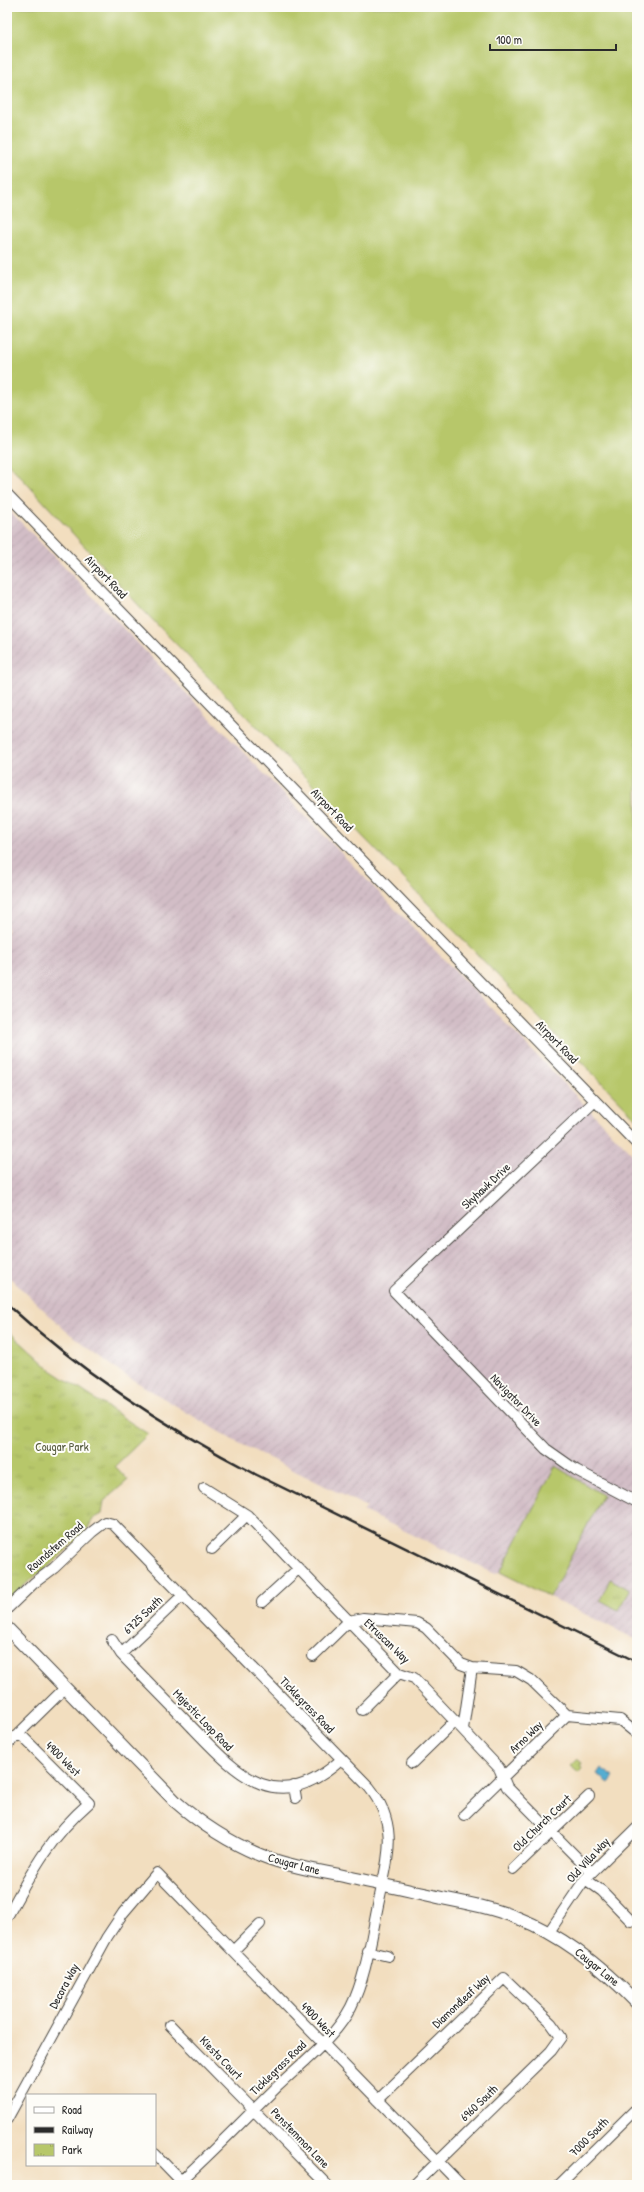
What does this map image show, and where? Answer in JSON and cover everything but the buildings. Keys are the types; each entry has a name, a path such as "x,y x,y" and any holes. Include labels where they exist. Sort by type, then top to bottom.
{"main road":[{"name":"Cougar Lane","path":"7,1628 176,1802 197,1820 221,1836 274,1860 492,1909 519,1918 549,1932 600,1967 637,2003"}],"street":[{"name":"Airport Road","path":"7,494 637,1144"},
{"name":"Skyhawk Drive","path":"394,1291 595,1101"},
{"name":"Navigator Drive","path":"394,1291 546,1449 576,1470 637,1502"},
{"name":"Etruscan Way","path":"204,1488 247,1515 399,1673 414,1678 500,1768 508,1787 551,1833 602,1892 631,1921"},
{"path":"212,1549 247,1515"},
{"name":"Ticklegrass Road","path":"105,1522 115,1526 342,1759 374,1794 386,1817 390,1842 368,1951 359,1987 351,2006 340,2024 323,2043 181,2184"},
{"name":"Roundstem Road","path":"7,1609 34,1583 54,1568 92,1532 105,1522"},
{"path":"262,1602 298,1569"},
{"name":"6725 South","path":"121,1654 183,1595"},
{"path":"312,1656 349,1621 363,1618 421,1624 461,1664 472,1668 516,1671 523,1674 567,1715 620,1720 637,1734"},
{"name":"Majestic Loop Road","path":"112,1640 121,1654 239,1773 261,1784 278,1787 294,1786 322,1775 342,1759"},
{"path":"463,1729 472,1668"},
{"path":"362,1710 399,1673"},
{"path":"7,1744 66,1688"},
{"name":"Arno Way","path":"464,1815 567,1715"},
{"path":"412,1763 455,1722"},
{"name":"4900 West","path":"7,1917 44,1851 63,1827 89,1803 18,1733"},
{"path":"294,1786 296,1798"},
{"name":"Old Church Court","path":"513,1869 589,1796"},
{"name":"Old Villa Way","path":"549,1932 588,1875 637,1828"},
{"name":"4900 West","path":"157,1873 461,2185"},
{"name":"Decora Way","path":"7,2119 107,1937 123,1913 157,1873"},
{"path":"233,1951 260,1924"},
{"path":"368,1951 388,1956"},
{"name":"Diamondleaf Way","path":"378,2100 504,1978 551,2023 561,2037"},
{"name":"Kiesta Court","path":"170,2024 254,2110"},
{"name":"6960 South","path":"414,2185 551,2051 561,2037"},
{"name":"7000 South","path":"559,2185 570,2181 637,2108"},
{"name":"Penstemmon Lane","path":"254,2110 327,2185"},
{"path":"156,2155 181,2184"}],"shaded area":[{"path":"7,508 637,1159 637,1640 500,1572 493,1573 363,1511 367,1507 231,1439 125,1375 66,1331 7,1275"}],"green space":[{"path":"7,7 637,7 637,1119 143,610 7,462"},
{"name":"Cougar Park","path":"7,1330 51,1370 148,1434 115,1466 128,1480 104,1501 102,1514 93,1519 88,1528 52,1564 31,1579 7,1602"},
{"path":"555,1466 603,1495 550,1597 500,1572"},
{"path":"610,1579 630,1590 618,1610 600,1600"},
{"path":"577,1759 582,1763 580,1766 582,1768 579,1773 570,1766"}],"water":[{"path":"601,1768 614,1777 609,1783 597,1774"}],"railway":[{"path":"7,1304 65,1353 126,1398 223,1457 637,1662"}]}
